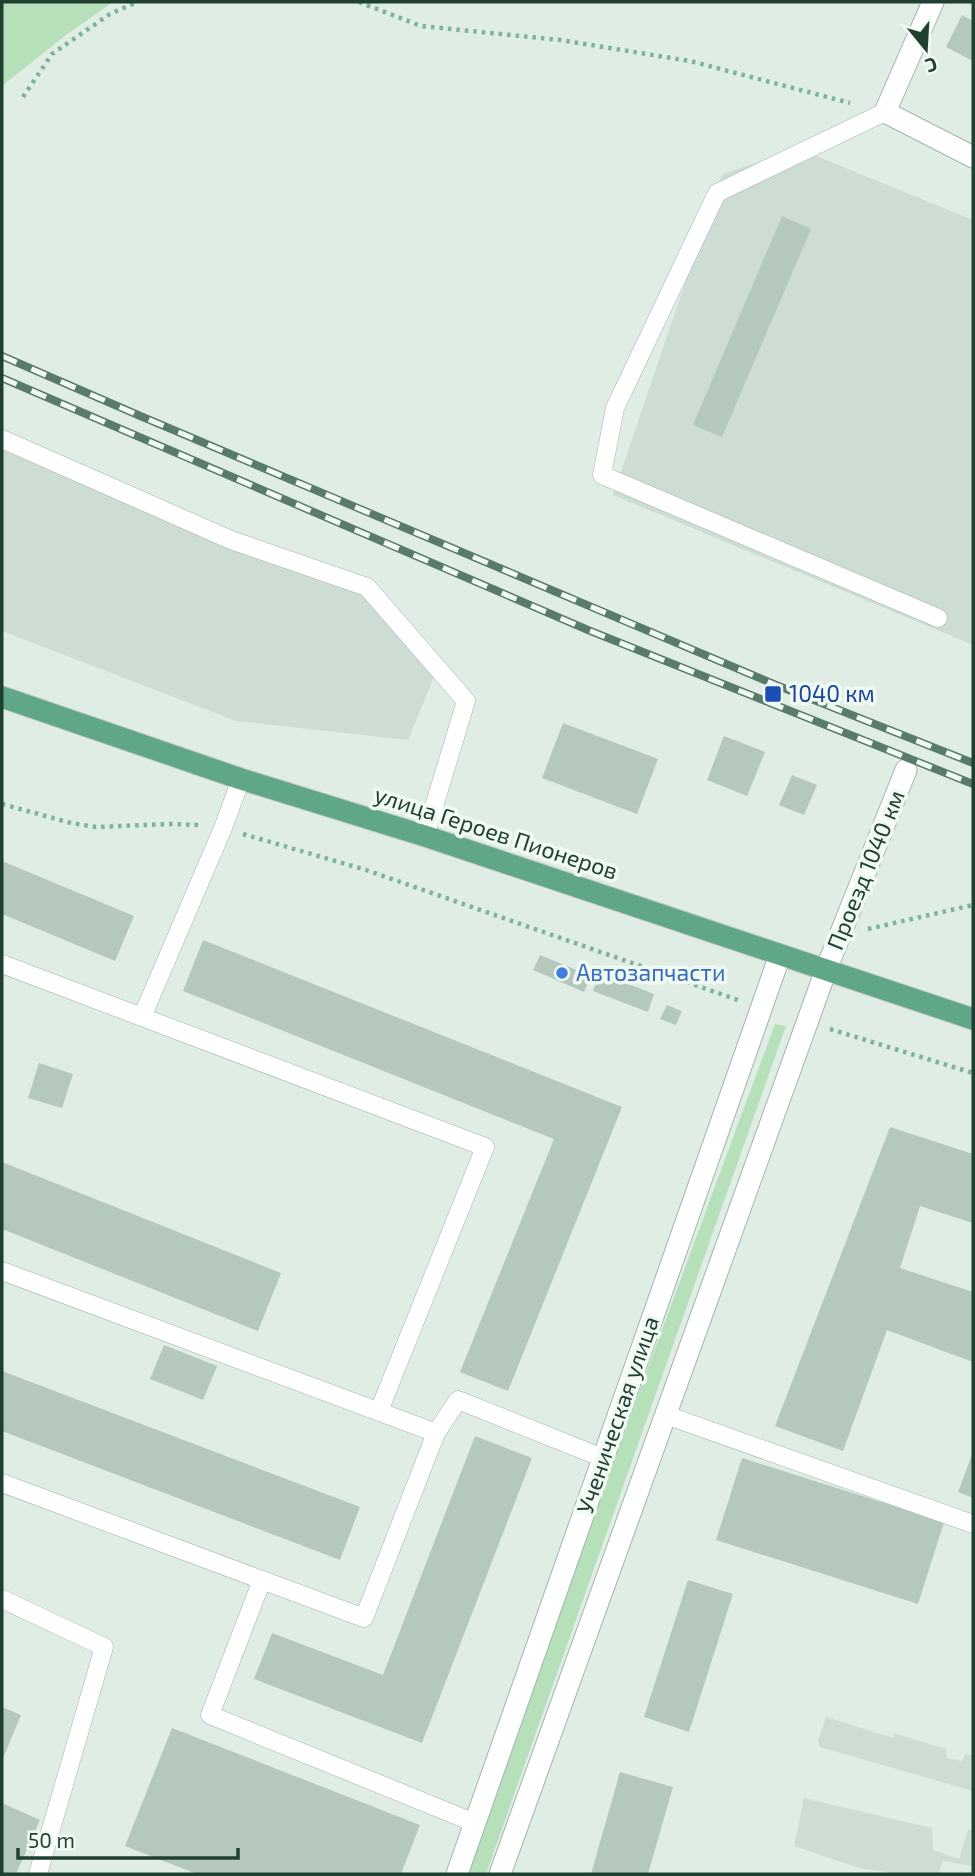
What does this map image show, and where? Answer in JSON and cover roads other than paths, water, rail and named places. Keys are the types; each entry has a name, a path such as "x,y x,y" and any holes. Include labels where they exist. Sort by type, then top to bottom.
{"main road":[{"name":"улица Героев Пионеров","path":"2,697 241,779 425,836 973,1019"}],"street":[{"path":"933,2 885,112 973,157"},
{"name":"Проезд 1040 км","path":"826,970 906,770"},
{"name":"Ученическая улица","path":"457,1874 780,956"},
{"name":"Ученическая улица","path":"500,1874 826,970"}],"lane":[{"path":"885,112 717,193 615,408 602,475 938,618"},
{"path":"2,439 231,540 367,587 466,701 425,836"},
{"path":"142,1017 223,828 241,779"},
{"path":"2,964 485,1147 379,1411"},
{"path":"2,1271 436,1433"},
{"path":"2,1483 364,1618 436,1433 458,1400 603,1458"},
{"path":"666,1415 973,1524"},
{"path":"262,1580 210,1715 475,1823"},
{"path":"2,1600 104,1647 38,1874"}],"railway":[{"path":"2,356 776,685 973,763"},
{"path":"2,378 588,630 973,784"}],"place":[{"name":"1040 км","path":"773,694"},
{"name":"Автозапчасти","path":"562,973"}]}
